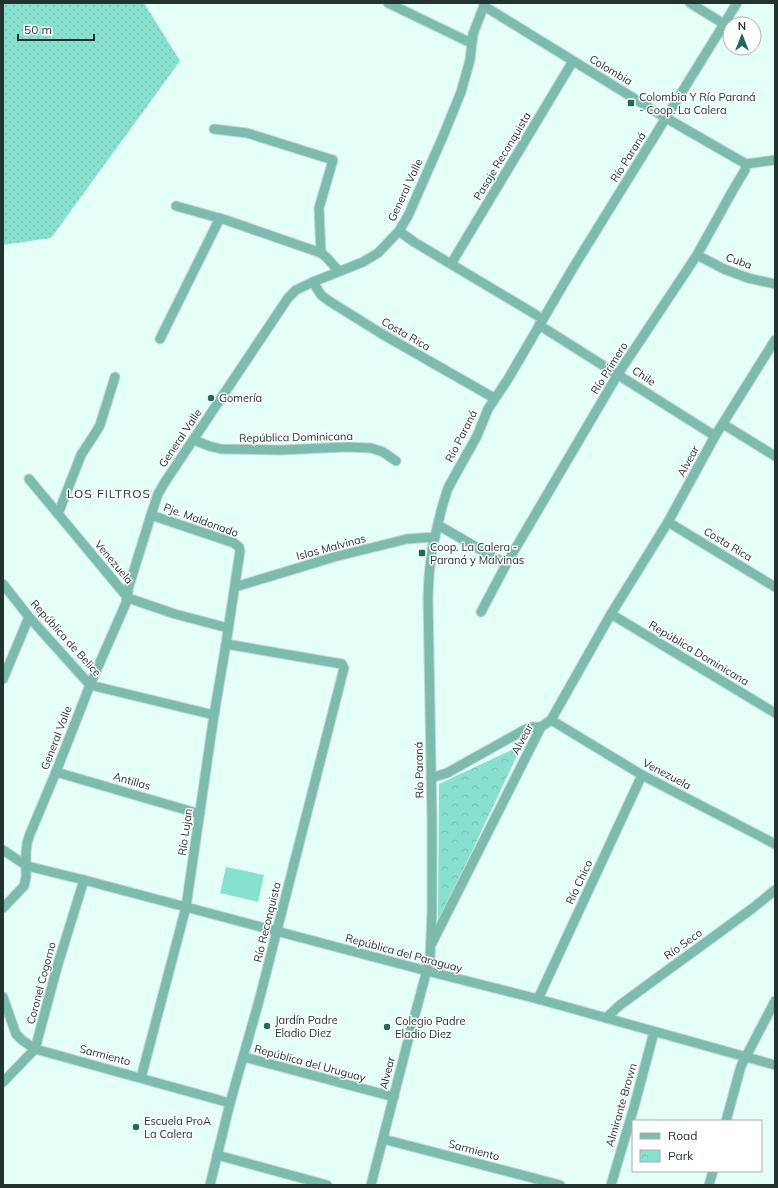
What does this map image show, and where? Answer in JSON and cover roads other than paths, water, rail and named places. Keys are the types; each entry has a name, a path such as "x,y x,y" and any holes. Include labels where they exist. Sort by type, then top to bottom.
{"street":[{"path":"388,3 471,43"},
{"path":"690,3 722,23"},
{"name":"Río Paraná","path":"729,16 737,3"},
{"name":"General Valle","path":"3,908 24,886 27,866 27,842 90,685 128,598 129,586 158,494 288,298 296,290 363,262 378,253 399,231 408,216 461,92 470,60 473,34 485,4"},
{"name":"Colombia","path":"485,4 573,61 666,118 746,164"},
{"name":"Río Paraná","path":"431,946 432,820 428,598 434,538 448,488 477,436 494,398 508,379 541,322 722,27"},
{"name":"Pasaje Reconquista","path":"451,264 573,61"},
{"path":"214,129 247,133 333,160 319,208 321,253"},
{"path":"746,164 775,160"},
{"name":"Río Primero","path":"481,612 508,561 618,374 697,255 732,190 745,170 746,164"},
{"path":"176,206 220,218 321,253 339,272"},
{"path":"160,339 220,218"},
{"name":"Chile","path":"399,231 715,436"},
{"name":"Cuba","path":"697,255 724,270 748,278 775,284"},
{"name":"Costa Rica","path":"313,282 321,295 329,301 382,334 494,398"},
{"name":"Alvear","path":"371,1185 427,971 431,946 540,727 551,720 611,614 668,522 715,436 775,340"},
{"path":"58,514 81,455 100,425 115,377"},
{"path":"723,424 775,456"},
{"name":"República Dominicana","path":"194,440 208,446 221,449 281,450 346,447 371,448 383,452 396,461"},
{"name":"Venezuela","path":"29,479 128,598 175,614 228,628"},
{"name":"Pje. Maldonado","path":"151,515 234,543 239,547 240,551"},
{"name":"Costa Rica","path":"668,522 775,587"},
{"path":"438,525 494,558 501,561 508,561"},
{"name":"Islas Malvinas","path":"235,586 334,557 401,541 434,538"},
{"name":"Río Lujan","path":"141,1078 186,907 240,551"},
{"name":"República de Belice","path":"3,584 29,617 90,685 214,715"},
{"name":"República Dominicana","path":"611,614 775,713"},
{"path":"3,679 29,617"},
{"name":"Río Reconquista","path":"210,1185 230,1103 244,1057 277,932 344,668 342,664 226,644"},
{"name":"Venezuela","path":"551,720 642,775 775,844"},
{"path":"431,778 447,773 524,730 540,727"},
{"name":"Antillas","path":"56,772 200,814"},
{"name":"Río Chico","path":"538,999 642,775"},
{"name":"República del Paraguay","path":"3,850 27,866 538,999 775,1065"},
{"name":"Coronel Cogorno","path":"3,1082 35,1049 58,964 84,880"},
{"name":"Río Seco","path":"606,1018 620,1005 753,908 775,890"},
{"name":"Sarmiento","path":"3,997 16,1034 35,1049 230,1103"},
{"path":"726,1120 745,1056 753,1044 775,1001"},
{"name":"Almirante Brown","path":"612,1185 654,1032"},
{"name":"República del Uruguay","path":"244,1057 394,1097"},
{"name":"Sarmiento","path":"383,1139 549,1184 560,1185"},
{"path":"217,1155 327,1185"},
{"path":"709,1185 713,1172"}],"place":[{"name":"Colombia Y Río Paraná - Coop. La Calera","path":"631,103"},
{"name":"Gomería","path":"211,398"},
{"name":"Coop. La Calera - Paraná y Malvinas","path":"422,553"},
{"name":"Jardín Padre Eladio Diez","path":"267,1026"},
{"name":"Colegio Padre Eladio Diez","path":"387,1027"},
{"name":"Escuela ProA La Calera","path":"136,1127"}],"district":[{"name":"LOS FILTROS","path":"109,494"}]}
